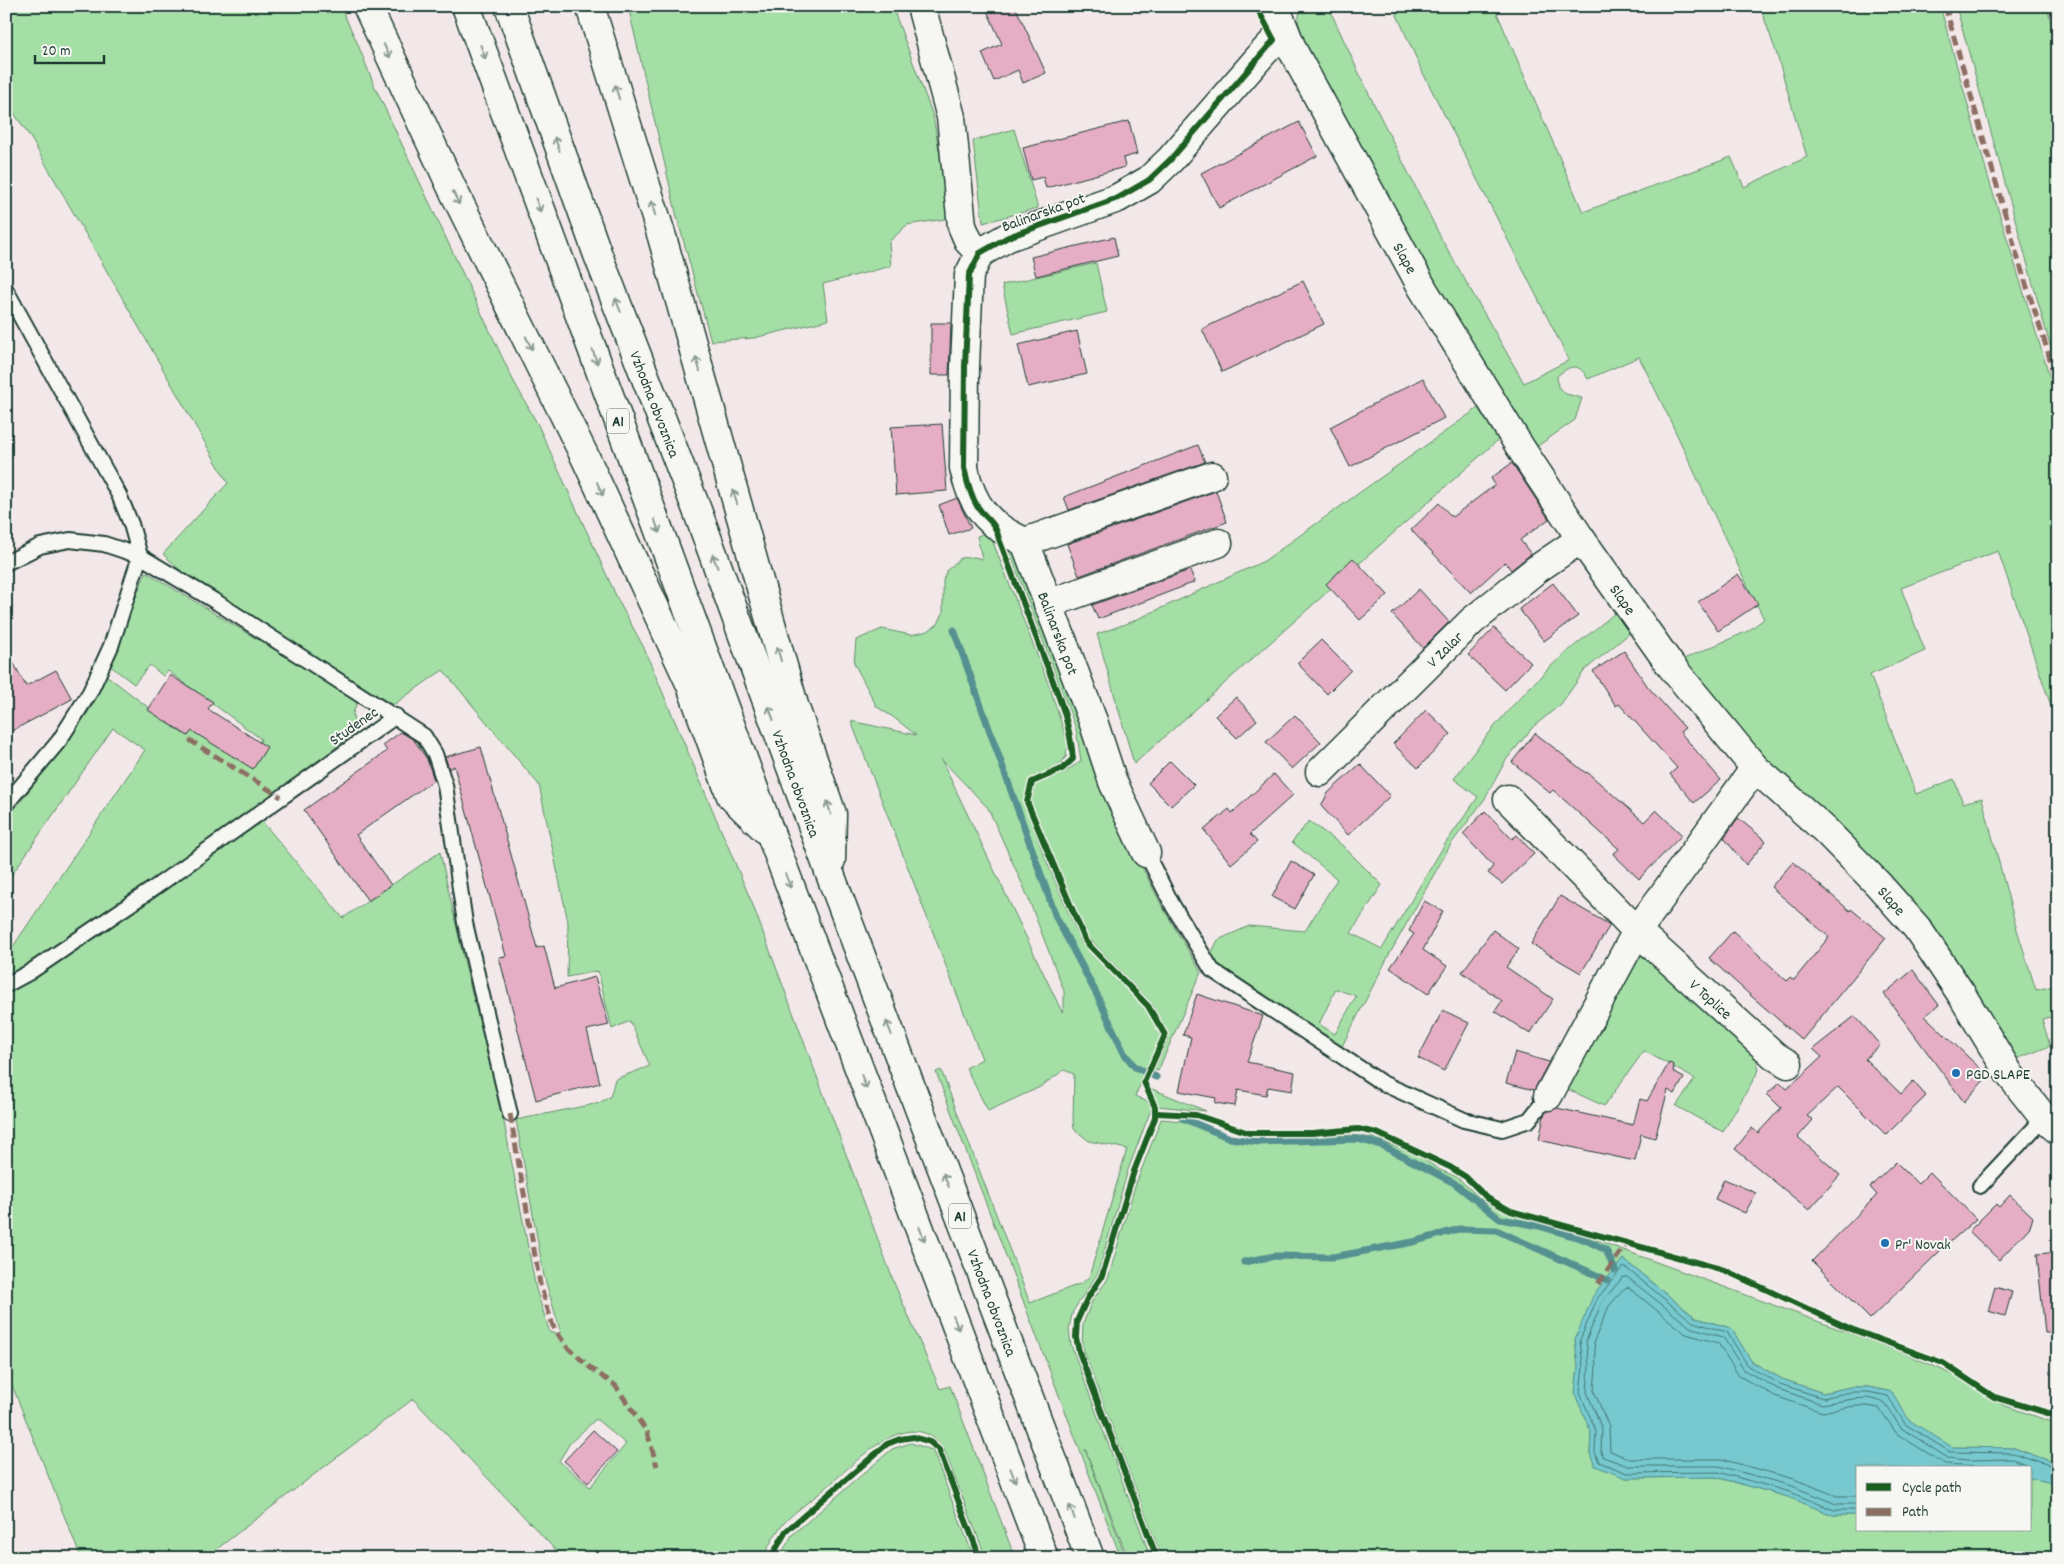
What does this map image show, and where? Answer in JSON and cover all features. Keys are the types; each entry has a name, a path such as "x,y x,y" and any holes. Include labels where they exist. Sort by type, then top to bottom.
{"main road":[{"path":"367,6 452,188 586,460 690,683 731,796 771,835"},
{"name":"A1","path":"466,6 771,835 1044,1558"},
{"name":"Vzhodna obvoznica","path":"509,6 598,255 696,510 830,874 1090,1558"},
{"path":"590,6 662,237 794,705 832,814 830,874"},
{"path":"921,6 951,117 962,226 969,242 980,253 969,275 965,366 964,468 971,495 983,514 1010,535 1025,542 1212,476"},
{"name":"Balinarska pot","path":"980,253 1008,237 1118,198 1149,180 1170,160 1263,53 1283,15"},
{"name":"Slape","path":"1283,15 1293,52 1423,289 1515,439 1581,539 1671,666 1755,768 1824,830 1878,884 1917,928 1960,992 2010,1076 2051,1124"},
{"name":"V Zalar","path":"1320,772 1472,621 1537,569 1581,539"},
{"name":"Balinarska pot","path":"1025,542 1093,721 1113,782 1146,853"},
{"path":"1048,604 1218,543"},
{"path":"1548,1096 1637,931 1755,768"},
{"name":"V Toplice","path":"1508,798 1637,931 1775,1056 1788,1064"}],"lane":[{"path":"6,290 118,495 131,524 140,556 111,646 90,692 59,741 6,804"},
{"path":"6,562 40,546 70,540 104,544 140,556 396,716"},
{"name":"Studenec","path":"6,985 30,972 154,888 396,716 424,736 435,754 445,786 465,923 510,1114"},
{"path":"1146,853 1172,906 1212,970 1382,1083 1464,1120 1502,1130 1529,1120 1548,1096"},
{"path":"1980,1186 2051,1124"}],"green space":[{"path":"6,6 340,6 374,85 512,378 538,425 619,602 643,646 752,903 895,1285 940,1389 950,1386 1015,1558 986,1558 943,1447 929,1435 914,1431 898,1434 881,1442 866,1453 784,1523 775,1535 763,1558 563,1558 413,1399 205,1558 81,1558 6,1370 6,992 39,974 261,820 343,918 440,852 466,969 502,1112 536,1289 550,1333 561,1333 544,1276 516,1120 599,1103 610,1097 615,1079 650,1066 630,1021 612,1029 598,971 567,977 568,922 539,785 443,670 393,705 184,574 163,554 228,483 29,135 9,106 6,105","holes":["596,1419 626,1444 590,1487 559,1461 570,1443"]},
{"path":"628,6 892,6 933,116 951,218 907,225 889,242 891,266 823,284 828,320 754,338 711,341 677,217"},
{"path":"1306,6 1328,6 1364,84 1441,238 1524,383 1569,360 1421,69 1393,6 1494,6 1583,212 1731,157 1744,187 1807,157 1776,52 1760,6 1940,6 1989,180 2054,391 2058,410 2058,726 1998,551 1901,588 1925,651 1870,675 1916,794 1954,779 1963,803 1982,798 2015,923 2036,990 2058,985 2058,1015 2042,1019 2050,1046 2014,1060 1748,748 1679,661 1748,631 1764,619 1639,357 1588,379 1581,370 1574,367 1566,369 1557,376 1558,387 1566,394 1582,398 1575,420 1532,450 1476,361 1308,52 1298,21 1300,11"},
{"path":"1956,6 2047,6 2058,54 2058,374"},
{"path":"1014,129 1038,208 983,223 973,141"},
{"path":"1096,263 1107,312 1013,334 1002,285"},
{"path":"1478,408 1498,440 1134,764 1097,634 1131,622 1264,561"},
{"path":"989,532 1050,688 1068,744 1066,757 1057,767 1029,780 1024,802 1043,853 1082,944 1146,1008 1163,1035 1135,1096 1150,1103 1152,1107 1128,1170 1098,1273 1073,1311 1069,1328 1071,1345 1151,1558 1128,1558 1085,1449 1126,1558 1121,1558 936,1072 941,1070 1030,1303 1082,1283 1089,1277 1127,1149 1089,1141 1074,1129 1074,1074 1064,1070 1040,1087 988,1111 966,1068 982,1059 851,721 916,735 877,707 854,663 856,640 882,629 911,635 928,631 938,624 943,613 943,580 947,570 961,558 975,557 982,559 977,536","holes":["941,759 988,808 1025,890 1064,991 1064,1007 1062,1012"]},
{"path":"1007,545 1023,561 1120,824 1162,906 1201,972 1158,1071 1154,1070 1168,1039 1166,1030 1152,1004 1088,937 1031,802 1035,785 1065,772 1081,761 1076,729"},
{"path":"146,572 358,700 353,713 355,733 219,834 24,971 6,979 6,957 145,750 113,728 6,883 6,820 68,741 93,705 106,675 183,734 192,724 248,762 261,739 168,671 163,676 150,665 134,684 109,665"},
{"path":"1616,612 1631,632 1585,670 1561,704 1533,727 1506,760 1484,800 1451,844 1389,955 1339,1052 1217,967 1211,954 1218,940 1249,926 1305,931 1337,879 1292,842 1309,821 1343,846 1382,885 1351,933 1382,949 1445,844 1478,797 1454,779 1497,723 1521,696 1554,663","holes":["1336,989 1356,996 1335,1034 1319,1024"]},
{"path":"1640,945 1756,1057 1759,1070 1723,1132 1676,1106 1695,1079 1644,1051 1604,1106 1561,1086"},
{"path":"1150,1088 1206,1111 1157,1106"},
{"path":"1161,1119 1194,1122 1224,1136 1261,1139 1350,1135 1373,1138 1417,1155 1440,1170 1457,1177 1483,1201 1509,1214 1550,1223 1904,1353 1956,1376 2003,1405 2058,1424 2058,1464 2014,1448 1952,1447 1908,1420 1892,1392 1868,1387 1850,1387 1823,1393 1782,1379 1752,1362 1731,1328 1696,1318 1623,1259 1607,1280 1575,1339 1578,1366 1575,1394 1591,1432 1590,1454 1626,1478 1716,1477 1788,1497 1833,1515 1856,1515 1856,1532 2032,1532 2032,1478 2058,1484 2058,1558 1162,1558 1082,1344 1083,1324 1092,1301 1108,1279 1134,1189"},
{"path":"911,1443 932,1450 974,1558 779,1558 792,1535 892,1449"}],"water":[{"path":"1623,1259 1696,1318 1731,1328 1752,1362 1782,1379 1823,1393 1850,1387 1868,1387 1892,1392 1909,1420 1952,1447 2014,1448 2058,1464 2058,1484 2032,1478 2032,1466 1856,1466 1856,1515 1833,1515 1788,1497 1716,1477 1626,1478 1595,1466 1590,1454 1591,1432 1575,1394 1578,1366 1575,1339 1593,1296"}],"building":[{"path":"985,6 1015,6 1046,73 1023,83 1018,70 994,81 982,53 1002,44"},
{"path":"1129,121 1137,154 1123,158 1125,167 1046,188 1043,177 1031,180 1023,148"},
{"path":"1299,122 1317,156 1219,208 1201,173"},
{"path":"1114,237 1118,256 1036,276 1031,257"},
{"path":"1303,281 1324,324 1222,372 1202,329"},
{"path":"931,323 951,323 949,375 931,375"},
{"path":"1077,331 1087,374 1028,387 1018,345"},
{"path":"1423,378 1444,418 1350,467 1330,427"},
{"path":"942,424 947,491 896,495 891,427"},
{"path":"1198,445 1205,462 1069,510 1064,497"},
{"path":"1512,463 1549,519 1520,540 1531,554 1511,570 1505,562 1471,593 1411,530 1439,503 1452,517 1495,485 1491,478"},
{"path":"1216,491 1227,522 1079,576 1067,544"},
{"path":"957,498 971,528 949,535 939,505"},
{"path":"1353,558 1388,595 1360,620 1326,584"},
{"path":"1190,570 1195,582 1098,619 1092,605"},
{"path":"1738,574 1758,604 1718,631 1698,602"},
{"path":"1553,583 1578,616 1544,641 1519,609"},
{"path":"1419,589 1449,622 1423,648 1392,614"},
{"path":"1494,628 1531,663 1505,690 1468,655"},
{"path":"1321,640 1351,670 1327,694 1297,663"},
{"path":"6,649 26,686 56,670 72,699 6,734"},
{"path":"1624,651 1648,687 1685,728 1680,732 1721,780 1694,803 1670,774 1677,768 1619,704 1616,706 1593,671"},
{"path":"170,675 213,702 208,709 267,747 253,769 192,731 188,736 148,710"},
{"path":"1236,697 1257,720 1237,738 1215,716"},
{"path":"1426,710 1451,734 1418,768 1393,744"},
{"path":"1295,715 1321,742 1292,769 1266,742"},
{"path":"401,732 414,740 427,759 434,780 356,835 391,885 368,901 304,810 387,751 383,745"},
{"path":"1535,733 1587,772 1644,822 1656,810 1682,835 1639,879 1613,854 1619,849 1553,790 1550,793 1512,762"},
{"path":"481,747 537,948 544,946 555,988 595,977 609,1025 587,1030 600,1083 536,1100 499,957 506,956 454,766 449,769 445,757"},
{"path":"1170,761 1194,785 1171,806 1148,783"},
{"path":"1360,764 1390,796 1348,835 1321,806 1328,793"},
{"path":"1274,774 1293,795 1250,834 1257,842 1231,864 1204,830 1229,809 1232,813"},
{"path":"1485,811 1512,839 1517,835 1534,854 1502,884 1488,873 1493,866 1463,834"},
{"path":"1738,818 1766,841 1746,865 1724,838"},
{"path":"1291,861 1314,875 1295,909 1272,897"},
{"path":"1793,862 1850,911 1851,909 1886,938 1802,1040 1709,958 1733,931 1787,981 1790,977 1794,980 1829,937 1771,887"},
{"path":"1560,896 1610,925 1581,973 1531,944"},
{"path":"1424,901 1443,911 1423,950 1447,966 1428,994 1390,968 1414,934 1409,931"},
{"path":"1493,930 1519,949 1506,967 1553,999 1530,1034 1495,1011 1502,1001 1462,972"},
{"path":"1913,970 1939,1005 1925,1016 1988,1076 1964,1102 1884,994"},
{"path":"1197,994 1263,1016 1247,1062 1295,1072 1292,1091 1268,1087 1266,1095 1238,1090 1235,1106 1215,1103 1216,1098 1179,1091 1191,1037 1183,1035"},
{"path":"1443,1010 1469,1023 1444,1071 1418,1058"},
{"path":"1855,1016 1880,1045 1865,1059 1901,1094 1913,1081 1926,1096 1886,1135 1838,1087 1807,1116 1813,1120 1798,1137 1840,1175 1809,1210 1735,1149 1752,1128 1758,1133 1781,1108 1767,1094 1780,1082 1787,1089 1822,1057 1813,1049"},
{"path":"1515,1052 1549,1062 1534,1090 1506,1083"},
{"path":"1669,1063 1674,1065 1673,1072 1684,1078 1675,1094 1668,1090 1655,1138 1641,1134 1635,1161 1539,1140 1544,1115 1547,1111 1557,1108 1633,1125 1640,1099 1647,1101"},
{"name":"Pr' Novak","path":"1896,1162 1918,1184 1930,1172 1976,1219 1870,1319 1812,1261 1877,1195 1870,1187"},
{"path":"1724,1179 1756,1193 1745,1213 1715,1199"},
{"path":"2010,1195 2033,1217 2030,1227 1999,1260 1969,1231 1996,1204 1999,1207"},
{"path":"2058,1252 2058,1333 2045,1333 2037,1254"},
{"path":"1995,1287 2012,1292 2005,1316 1988,1311"},
{"path":"593,1430 617,1452 588,1483 564,1461"}],"waterway":[{"path":"954,630 1056,917 1097,995 1124,1053 1135,1067 1156,1077"},
{"path":"1182,1118 1230,1138 1258,1142 1358,1139 1381,1145 1454,1183 1500,1219 1539,1226 1586,1240 1606,1250 1615,1270"},
{"path":"1244,1262 1275,1256 1333,1257 1413,1242 1459,1229 1496,1230 1607,1280"}],"marked path":[{"path":"1945,6 2019,262 2048,352 2058,395"},
{"path":"194,742 191,741 281,797"},
{"path":"510,1114 540,1284 553,1326 566,1346 593,1370 615,1385 647,1432 657,1466"},
{"path":"1598,1284 1627,1243"}],"cycle path":[{"path":"1157,1558 1079,1352 1076,1337 1077,1321 1087,1299 1102,1276 1134,1171 1155,1118 1155,1107 1144,1082 1165,1035 1148,1006 1086,942 1027,802 1032,782 1062,769 1073,759 1066,718 1057,692 997,532 977,506 964,468 965,366 969,275 980,253 1008,237 1118,198 1149,180 1170,160 1274,40 1256,6"},
{"path":"1156,1113 1196,1115 1249,1133 1312,1133 1358,1129 1377,1133 1450,1167 1466,1177 1487,1198 1511,1211 1724,1270 1851,1329 1943,1363 1994,1397 2058,1416"},
{"path":"771,1558 786,1531 887,1444 900,1439 914,1437 930,1442 939,1450 980,1558"}],"place":[{"name":"PGD SLAPE","path":"1956,1073"},
{"name":"Pr' Novak","path":"1885,1243"}]}
